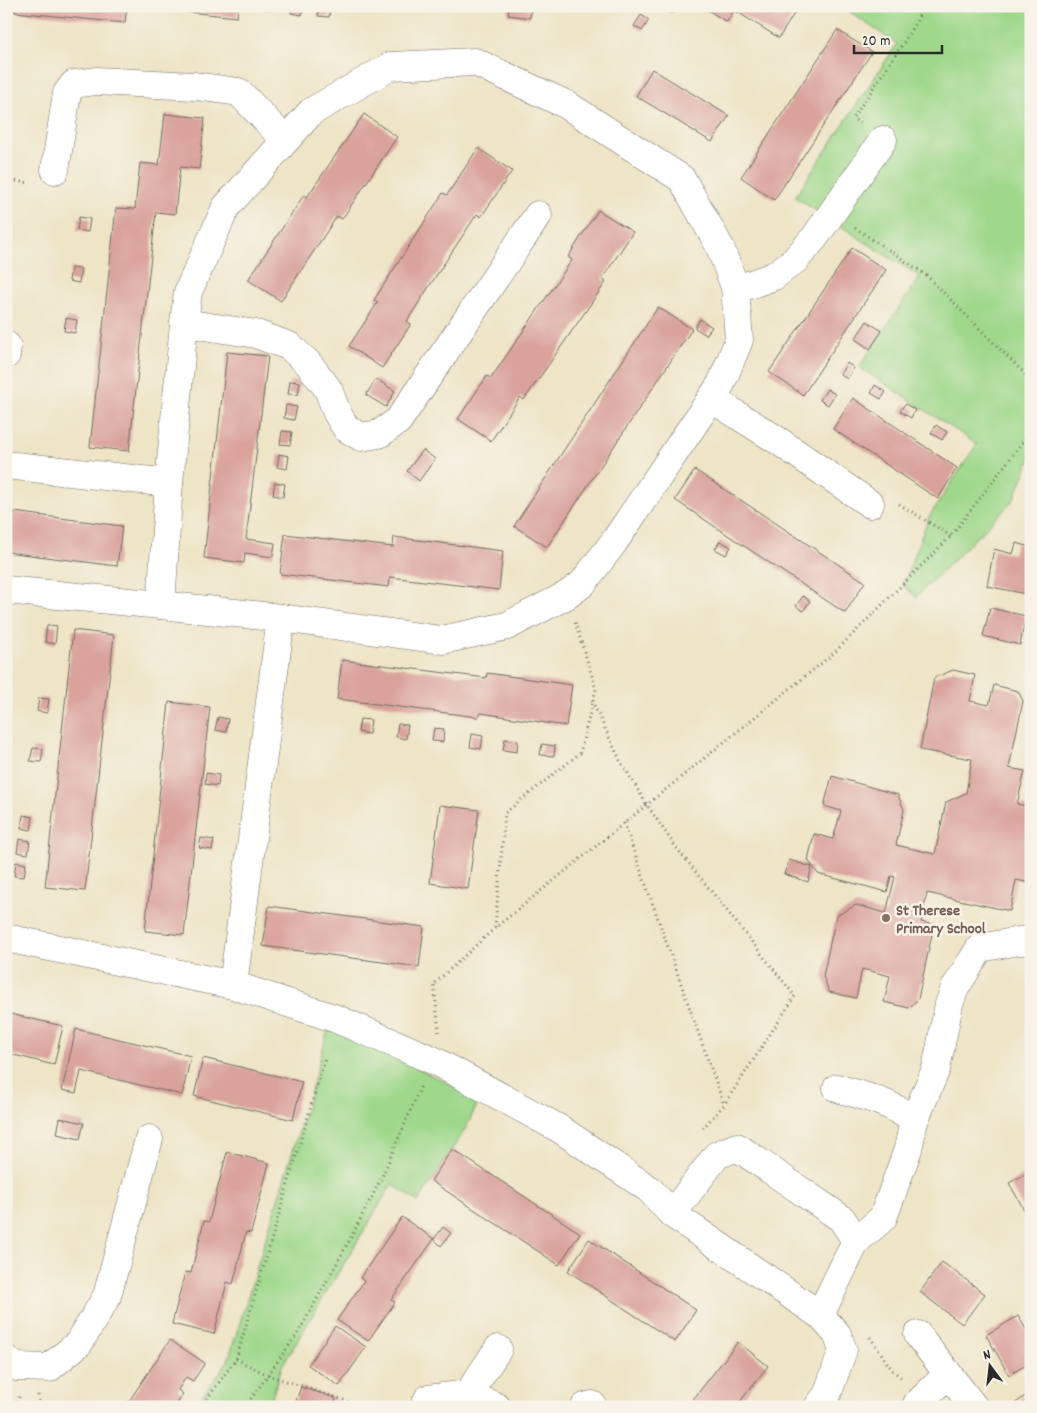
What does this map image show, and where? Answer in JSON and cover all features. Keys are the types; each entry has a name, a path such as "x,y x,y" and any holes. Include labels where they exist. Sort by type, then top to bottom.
{"street":[{"path":"6,590 281,618 442,640 507,626 568,595 582,584 614,542 712,399 721,384 739,340 735,287 720,247 682,180 567,105 476,62 391,66 312,112 226,207 188,292 169,483 161,605"},
{"path":"55,170 67,93 74,84 96,81 195,86 238,92 285,140"},
{"path":"735,287 749,285 774,276 796,260 833,213 883,140"},
{"path":"184,322 256,334 290,346 308,363 328,389 337,413 346,428 361,437 379,434 398,421 538,215"},
{"path":"712,399 777,440 870,504"},
{"path":"6,465 169,483"},
{"path":"234,985 281,618"},
{"path":"6,938 234,985 337,1019 433,1060 560,1129 649,1189 672,1214 828,1325 843,1350 827,1395 818,1407"},
{"path":"828,1325 856,1241 883,1218 908,1149 914,1121 936,1069 949,1004 955,988 980,948 1031,941"},
{"path":"837,1088 884,1102 914,1121"},
{"path":"6,1359 16,1367 49,1368 79,1343 107,1296 148,1139"},
{"path":"672,1214 717,1155 737,1147 842,1219 856,1241"},
{"path":"918,1335 974,1407"},
{"path":"468,1394 498,1349"},
{"path":"912,1393 948,1374"},
{"path":"424,1407 428,1399 468,1394 497,1407"}],"path":[{"path":"883,140 853,118 904,42 925,6"},
{"path":"833,213 924,274 1031,380"},
{"path":"245,1407 298,1332 347,1245 382,1177 440,1041 434,984 495,928 834,653 951,536 1031,431"},
{"path":"870,504 879,492 951,536"},
{"path":"495,928 505,813 580,754 596,689 568,595"},
{"path":"592,700 620,760 647,805 676,846 795,996 724,1105 699,1133"},
{"path":"624,823 724,1105"},
{"path":"200,1407 236,1359 325,1059"},
{"path":"828,1325 867,1332 892,1370 912,1393"},
{"path":"236,1359 268,1375 365,1407"}],"green space":[{"path":"841,6 1031,6 1031,458 1013,501 916,597 903,585 929,517 977,444 859,367 920,277 795,197 897,44"},
{"path":"328,1030 390,1055 480,1099 466,1128 418,1202 392,1184 282,1366 269,1407 194,1407 228,1361 310,1095"}],"building":[{"path":"16,6 127,6 125,23 15,12"},
{"path":"147,6 238,6 237,17 147,8"},
{"path":"262,6 273,6 273,10 262,9"},
{"path":"292,6 303,6 302,15 291,13"},
{"path":"509,6 531,9 530,18 508,15"},
{"path":"661,6 676,6 672,13"},
{"path":"701,6 798,7 779,38 734,10 727,22"},
{"path":"319,7 330,9 329,17 318,16"},
{"path":"641,15 649,20 642,31 634,26"},
{"path":"837,30 872,52 774,200 741,177"},
{"path":"652,69 729,116 712,142 636,96"},
{"path":"165,114 205,118 199,169 180,167 175,214 156,212 129,451 90,447 116,208 135,209 140,163 159,165"},
{"path":"364,114 397,137 342,219 337,216 281,301 248,280 304,195 307,197"},
{"path":"478,148 512,171 481,217 477,214 434,279 407,321 411,324 382,368 349,346 378,302 374,300 443,193 447,195"},
{"path":"598,210 633,232 602,279 606,282 524,400 520,397 491,441 458,419 487,376 491,378 572,260 568,257"},
{"path":"79,217 90,219 88,232 77,230"},
{"path":"852,248 886,270 803,395 769,372"},
{"path":"71,268 81,269 79,283 69,281"},
{"path":"658,307 692,329 547,547 514,526"},
{"path":"66,318 77,320 75,333 64,331"},
{"path":"700,319 712,327 706,335 695,328"},
{"path":"867,321 882,331 870,349 855,339"},
{"path":"227,352 268,356 246,539 275,543 273,557 245,553 244,563 204,558"},
{"path":"847,363 854,368 847,379 840,374"},
{"path":"376,379 395,391 386,407 366,395"},
{"path":"290,381 300,382 298,395 288,394"},
{"path":"875,385 886,392 881,399 871,393"},
{"path":"827,389 835,394 828,405 820,400"},
{"path":"853,398 957,468 938,499 833,429"},
{"path":"905,404 915,410 911,418 900,411"},
{"path":"286,405 297,407 294,420 284,418"},
{"path":"936,425 947,432 942,440 931,433"},
{"path":"282,431 292,432 290,445 280,444"},
{"path":"423,450 435,459 419,481 407,471"},
{"path":"279,454 289,456 287,469 277,467"},
{"path":"695,470 865,582 845,613 675,500"},
{"path":"275,482 285,484 283,497 273,495"},
{"path":"6,511 122,526 117,566 6,552"},
{"path":"285,534 393,547 394,537 503,551 499,590 390,577 389,587 280,574"},
{"path":"720,541 731,547 726,555 715,549"},
{"path":"1016,543 1031,547 1031,595 987,586 994,549 1013,554"},
{"path":"803,596 810,601 803,611 796,606"},
{"path":"990,608 1026,616 1020,645 983,636"},
{"path":"47,625 57,626 55,644 45,642"},
{"path":"73,630 114,635 85,891 45,887"},
{"path":"342,660 486,678 487,673 572,685 566,726 481,713 478,717 337,699"},
{"path":"953,670 975,675 970,701 989,705 994,685 1018,691 1023,701 1009,768 1025,771 1017,804 1031,807 1031,883 1016,880 1010,911 927,893 921,922 934,925 918,999 909,1008 884,1002 890,976 862,969 856,998 829,992 823,976 836,916 856,905 886,913 895,877 891,876 887,892 818,874 808,860 814,834 833,839 841,811 824,806 832,776 898,795 904,810 896,845 935,854 946,802 966,793 972,759 920,750 934,678"},
{"path":"39,698 49,699 47,713 37,711"},
{"path":"169,702 210,707 184,935 145,931"},
{"path":"218,717 228,719 226,732 215,730"},
{"path":"360,719 371,720 369,734 358,732"},
{"path":"398,724 408,725 406,739 396,737"},
{"path":"434,728 444,729 443,742 432,741"},
{"path":"472,734 483,736 481,749 470,747"},
{"path":"505,739 518,741 517,752 503,750"},
{"path":"542,744 555,746 554,756 540,755"},
{"path":"33,748 43,749 41,762 30,761"},
{"path":"206,773 219,775 218,786 205,784"},
{"path":"440,805 479,810 468,889 430,883"},
{"path":"23,815 33,817 31,830 21,828"},
{"path":"201,838 214,840 212,850 199,848"},
{"path":"19,839 30,841 28,854 17,852"},
{"path":"789,860 812,867 808,882 784,874"},
{"path":"16,862 26,864 24,877 14,876"},
{"path":"269,906 424,927 419,967 263,946"},
{"path":"6,1013 63,1026 54,1065 6,1053"},
{"path":"76,1029 191,1056 182,1095 81,1071 76,1093 62,1090"},
{"path":"203,1058 302,1082 293,1120 194,1096"},
{"path":"60,1118 84,1123 80,1139 57,1134"},
{"path":"452,1149 580,1233 559,1265 431,1181"},
{"path":"227,1152 269,1163 251,1233 246,1232 233,1284 227,1282 214,1334 172,1324 185,1272 191,1273 204,1221 209,1222"},
{"path":"1031,1171 1031,1222 1009,1183"},
{"path":"402,1217 434,1239 391,1300 395,1302 368,1341 337,1320 364,1281 360,1278"},
{"path":"443,1227 451,1233 441,1246 434,1239"},
{"path":"589,1239 696,1310 675,1342 568,1271"},
{"path":"942,1262 985,1294 962,1324 920,1292"},
{"path":"1018,1316 1031,1337 1031,1362 1009,1375 986,1335"},
{"path":"335,1326 366,1347 339,1386 308,1365"},
{"path":"170,1340 205,1363 193,1381 186,1377 178,1390 183,1394 175,1407 125,1407"},
{"path":"738,1342 768,1366 736,1407 687,1407"},
{"path":"301,1387 336,1398 334,1407 294,1407"},
{"path":"1031,1392 1031,1407 1010,1407"}],"place":[{"name":"St Therese Primary School","path":"886,918"}]}
